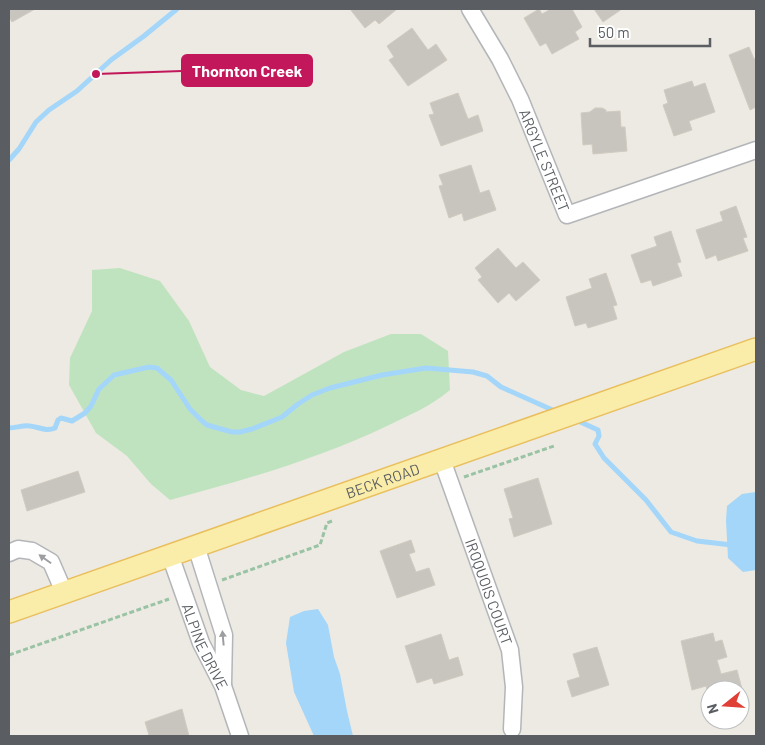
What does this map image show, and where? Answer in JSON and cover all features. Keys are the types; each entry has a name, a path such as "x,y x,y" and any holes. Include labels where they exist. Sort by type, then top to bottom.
{"main road":[{"name":"BECK ROAD","path":"9,612 756,349"}],"street":[{"name":"ARGYLE STREET","path":"470,9 500,58 520,98 567,215 756,150"},
{"name":"IROQUOIS COURT","path":"442,460 510,650 514,687 512,729"},
{"path":"196,546 224,635 224,686"},
{"path":"9,553 18,549 32,551 51,562 64,592"},
{"name":"ALPINE DRIVE","path":"170,555 201,643 224,686 240,736"}],"path":[{"path":"450,482 554,446"}],"green space":[{"path":"120,268 160,281 189,321 210,367 241,390 264,396 344,352 391,334 421,334 448,351 450,390 420,410 334,449 308,459 170,500 151,484 127,456 96,433 69,385 70,358 92,311 92,270"}],"water":[{"path":"756,492 756,570 743,572 728,558 727,506 742,494"},
{"path":"318,609 328,625 353,736 314,736 294,692 286,643 290,617 304,611"}],"building":[{"path":"9,9 35,9 12,22 9,17"},
{"path":"350,9 397,9 379,24 375,20 365,28"},
{"path":"539,9 542,14 551,9 572,9 582,27 575,32 579,39 552,54 546,43 540,46 524,18"},
{"path":"594,9 622,9 603,22"},
{"path":"412,28 428,50 436,44 447,60 408,86 389,60 394,57 387,46"},
{"path":"749,47 754,59 756,58 756,107 750,110 729,55"},
{"path":"692,81 694,87 705,83 715,112 689,121 692,130 674,136 663,105 668,103 664,90"},
{"path":"458,93 468,119 478,115 483,131 441,146 429,115 434,114 430,103"},
{"path":"595,108 602,108 606,112 620,111 621,127 625,127 627,151 593,154 592,144 583,145 581,113 590,112"},
{"path":"471,165 480,193 489,190 496,210 464,221 462,213 449,218 439,186 443,185 439,175"},
{"path":"736,206 747,237 743,238 748,251 718,261 716,255 706,259 696,230 723,221 720,212"},
{"path":"671,231 681,262 677,263 682,276 653,286 651,280 641,283 631,255 657,246 654,237"},
{"path":"498,248 516,268 523,262 540,280 516,301 509,293 498,303 478,280 482,277 475,268"},
{"path":"606,273 617,305 613,306 617,319 588,328 586,323 575,326 566,297 592,288 589,279"},
{"path":"78,471 85,492 27,511 21,490"},
{"path":"538,478 552,524 514,537 509,519 513,518 504,489"},
{"path":"411,540 415,552 409,554 416,572 429,568 435,585 397,598 380,551"},
{"path":"713,633 715,642 722,640 727,657 717,660 721,674 737,670 740,680 700,680 700,688 692,690 681,641"},
{"path":"441,634 449,660 458,657 463,675 434,684 432,678 417,683 405,646"},
{"path":"597,647 609,685 572,697 567,681 580,677 573,654"},
{"path":"182,709 189,736 145,736 149,735 145,722"}],"waterway":[{"path":"9,160 19,149 36,122 49,110 77,91 111,60 177,9"},
{"path":"9,428 27,426 49,430 55,428 58,420 61,418 72,421 85,413 91,406 99,389 114,375 149,367 157,368 171,380 190,409 207,425 232,432 252,429 282,417 312,395 330,388 382,375 426,368 473,372 487,376 501,387 557,412"},
{"path":"576,420 598,430 599,436 595,444 604,458 646,500 671,532 697,541 732,545"}],"place":[{"name":"Thornton Creek","path":"96,74"}]}
